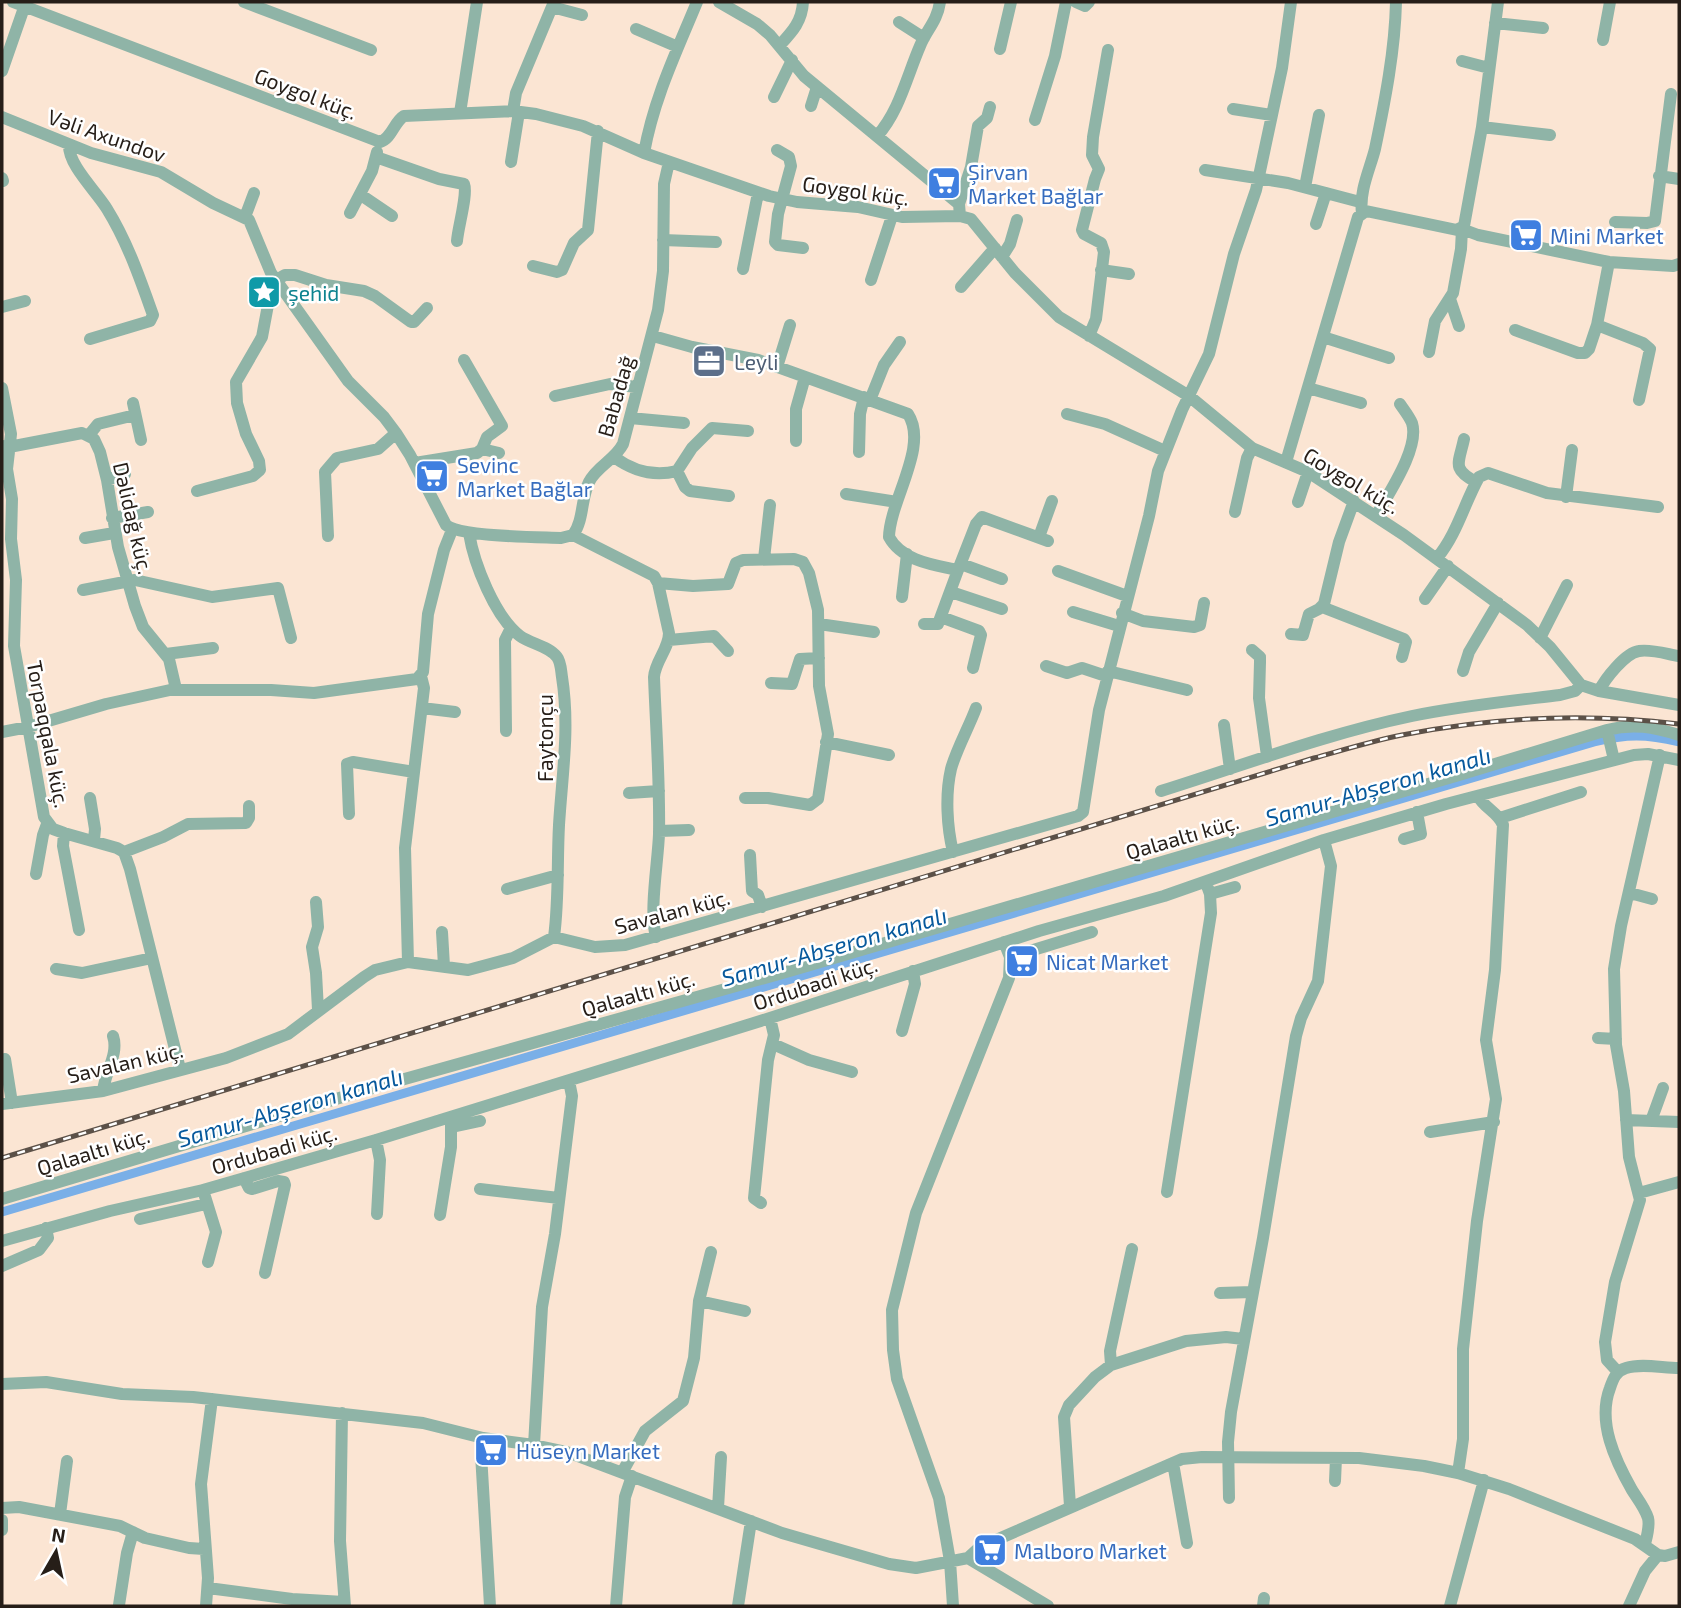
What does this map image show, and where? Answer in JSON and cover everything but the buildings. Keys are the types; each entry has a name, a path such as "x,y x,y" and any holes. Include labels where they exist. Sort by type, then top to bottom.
{"street":[{"path":"244,2 371,50"},
{"path":"460,113 477,2"},
{"path":"644,153 654,105 697,2"},
{"path":"719,2 757,24 780,45 817,87 960,210 978,126 987,118 990,107"},
{"path":"780,45 795,29 803,2"},
{"path":"877,136 897,103 924,38 937,18 940,2"},
{"path":"1000,49 1011,2"},
{"path":"1035,120 1055,56 1066,2"},
{"path":"1076,2 1085,6 1089,2"},
{"path":"1107,674 1149,516 1158,471 1212,345 1234,254 1259,177 1282,68 1291,2"},
{"path":"1286,462 1361,208 1375,149 1392,53 1396,2"},
{"path":"1429,352 1437,314 1450,299 1461,249 1462,229 1468,216 1498,2"},
{"path":"1604,40 1610,2"},
{"path":"2,71 21,3"},
{"name":"Goygol küç.","path":"21,3 380,142 386,139 404,116 516,111 561,119 598,131 644,153 758,193 783,199 858,207 892,216 920,218 960,210 976,223 1049,309 1189,396 1252,448 1308,472 1443,562 1540,638 1581,685"},
{"path":"511,162 516,93 553,4 582,15"},
{"path":"899,22 924,38"},
{"path":"1495,23 1543,28"},
{"path":"636,29 678,47"},
{"path":"1089,335 1096,319 1103,247 1082,230 1099,169 1092,155 1093,137 1108,50"},
{"path":"774,97 792,60"},
{"path":"1462,61 1489,68"},
{"path":"810,106 817,87"},
{"path":"1615,222 1647,223 1655,220 1671,94"},
{"path":"1233,109 1272,115"},
{"path":"1304,187 1319,115"},
{"name":"Vəli Axundov","path":"2,117 69,145 161,172 213,203 245,217"},
{"path":"1482,127 1550,135"},
{"path":"534,266 557,272 562,270 574,243 588,230 598,131"},
{"path":"350,213 361,195 380,142"},
{"path":"69,145 70,157 107,209 130,252 153,315 150,321 90,339"},
{"path":"777,150 791,161 775,242 778,245 803,248"},
{"path":"376,157 439,179 464,184 467,191 460,213 457,241"},
{"name":"Babadağ","path":"573,536 591,479 624,444 637,387 653,336 662,288 664,184 669,162"},
{"path":"1205,170 1259,177 1304,187 1373,212 1609,262 1673,266 1679,264"},
{"path":"1659,176 1679,179"},
{"path":"254,193 245,217 251,223 268,267 348,381 396,433 415,463 443,520 452,530 561,538 573,536 648,573 658,583 669,640 656,663 654,677 659,791 653,922 656,937"},
{"path":"743,269 758,193"},
{"path":"1316,224 1326,193"},
{"path":"361,195 392,216"},
{"path":"871,280 892,216"},
{"path":"961,286 1010,244 1017,220"},
{"path":"663,240 716,242"},
{"path":"1515,330 1585,353 1589,349 1597,325 1609,262"},
{"path":"1101,270 1129,274"},
{"path":"197,491 253,477 260,470 237,403 236,382 262,337 271,289 276,280 285,275 296,275 326,285 364,291 411,323 427,308"},
{"path":"1450,299 1459,326"},
{"path":"2,307 25,301"},
{"path":"777,367 790,325"},
{"path":"1597,325 1643,343 1650,349 1639,400"},
{"path":"653,336 705,350 750,358 908,414 915,425 915,443 889,537 907,554 926,563 960,567 1003,579"},
{"path":"1323,337 1389,358"},
{"path":"859,452 860,414 884,365 900,342"},
{"path":"415,463 477,453 482,449 487,437 501,428 502,424 464,360"},
{"path":"796,441 796,409 805,377"},
{"path":"555,396 610,384 637,387"},
{"name":"Torpaqqala küç.","path":"2,388 10,424 6,447 12,499 11,539 16,589 14,646 44,817 47,824 64,833 94,840 124,852"},
{"path":"1308,388 1361,403"},
{"path":"1376,516 1404,465 1413,434 1410,420 1400,404"},
{"path":"6,447 72,434 89,435 98,424 134,409 141,440"},
{"path":"1067,414 1105,424 1165,451"},
{"path":"630,418 684,423"},
{"path":"614,457 625,465 649,473 665,474 677,471 692,448 712,428 748,430"},
{"path":"328,536 324,472 337,458 379,449 396,433"},
{"name":"Dəlidağ küç.","path":"89,435 100,452 107,480 114,533 143,627 166,654 176,690"},
{"path":"1464,439 1459,468 1463,475 1476,482"},
{"path":"1235,512 1247,458 1252,448"},
{"path":"482,449 499,453"},
{"path":"1566,497 1572,450"},
{"path":"677,471 690,491 729,496"},
{"path":"1298,502 1308,472"},
{"path":"1425,599 1443,562 1445,548 1482,474 1492,473 1536,490 1566,497 1658,507"},
{"path":"107,480 125,474"},
{"path":"846,494 897,502"},
{"path":"924,624 938,624 976,524 982,517 1043,539 1052,501"},
{"path":"1291,634 1303,635 1309,614 1322,607 1353,501"},
{"path":"764,559 770,505"},
{"path":"112,518 148,512"},
{"path":"408,962 405,848 424,688 421,676 425,667 428,614 452,530"},
{"path":"85,538 114,533"},
{"name":"Faytonçu","path":"469,533 471,547 486,587 512,628 533,643 551,651 559,660 567,716 554,937"},
{"path":"902,597 907,554"},
{"path":"658,583 693,586 728,584 733,567 739,561 764,559 794,559 803,562 809,573 819,624 819,686 826,722 818,799 815,803 745,798"},
{"path":"1058,571 1127,596"},
{"path":"83,590 128,580 145,581 212,597 276,583 291,638"},
{"path":"1540,638 1567,585"},
{"path":"951,592 1002,609"},
{"path":"1073,612 1194,627 1200,625 1204,603"},
{"path":"1463,671 1469,652 1498,603"},
{"path":"1322,607 1404,639 1406,642 1402,657"},
{"path":"941,617 979,631 981,635 973,668"},
{"path":"819,624 874,632"},
{"path":"506,731 505,640 512,628"},
{"path":"669,640 714,636 728,651"},
{"path":"166,654 213,648"},
{"path":"1252,650 1260,657 1261,662 1259,698 1267,757"},
{"path":"1600,691 1606,679 1632,653 1646,650 1679,656"},
{"path":"771,683 792,684 800,659 819,658"},
{"path":"1046,666 1067,673 1082,668 1187,690"},
{"name":"Savalan küç.","path":"7,1103 103,1091 226,1058 278,1040 364,976 383,968 408,962 461,971 513,958 554,937 609,948 1068,820 1083,811 1107,674"},
{"path":"2,732 106,704 176,690 314,693 408,681 421,676"},
{"path":"1161,791 1267,757 1414,716 1567,694 1581,685 1679,705"},
{"path":"422,708 455,712"},
{"path":"953,852 948,825 951,769 976,708"},
{"path":"1224,725 1230,769"},
{"name":"Qalaaltı küç.","path":"2,1199 376,1087 793,970 1620,726 1643,726 1679,735"},
{"path":"1607,730 1614,760"},
{"path":"826,742 889,755"},
{"name":"Ordubadi küç.","path":"2,1241 452,1122 569,1081 1004,942 1208,888 1324,840 1417,812 1641,754 1679,760"},
{"path":"1618,1372 1607,1360 1605,1342 1615,1282 1639,1194 1629,1157 1616,1039 1614,969 1621,926 1660,755"},
{"path":"349,814 347,764 353,762 414,772"},
{"path":"629,793 659,791"},
{"path":"1500,818 1581,792"},
{"path":"1458,1473 1463,1440 1463,1349 1477,1221 1496,1099 1486,1040 1497,947 1497,894 1503,837 1500,818 1485,807 1478,796"},
{"path":"90,798 94,840"},
{"path":"180,1069 124,852 188,824 246,823 250,818 249,806"},
{"path":"1405,839 1421,834 1417,812"},
{"path":"36,874 47,824"},
{"path":"659,831 689,830"},
{"path":"64,833 63,846 79,930"},
{"path":"1229,1498 1230,1421 1243,1339 1296,1035 1318,981 1331,866 1324,840"},
{"path":"750,855 751,887 760,899 762,907"},
{"path":"507,889 558,875"},
{"path":"1167,1192 1211,913 1208,888 1236,887"},
{"path":"1630,893 1652,899"},
{"path":"316,902 318,928 313,947 318,1010"},
{"path":"442,932 444,966"},
{"path":"1010,957 1092,932"},
{"path":"953,1606 950,1561 935,1485 897,1379 892,1310 916,1213 1009,978 1010,957 1004,942"},
{"path":"56,968 82,973 152,958"},
{"path":"902,1031 915,984 913,971"},
{"path":"761,1203 754,1198 768,1060 774,1035 770,1018"},
{"path":"103,1091 116,1044 113,1036"},
{"path":"1598,1038 1616,1039"},
{"path":"773,1044 799,1057 852,1072"},
{"path":"5,1059 7,1103"},
{"path":"534,1445 542,1307 572,1096 569,1081"},
{"path":"1651,1121 1663,1088"},
{"path":"1626,1120 1679,1122"},
{"path":"440,1215 452,1122 480,1121"},
{"path":"1430,1132 1494,1122"},
{"path":"376,1140 380,1160 377,1214"},
{"path":"244,1178 252,1189 278,1181 284,1182 285,1185 265,1273"},
{"path":"1639,1194 1679,1182"},
{"path":"480,1189 559,1198"},
{"path":"202,1190 216,1232 208,1262"},
{"path":"140,1219 206,1204"},
{"path":"2,1266 39,1250 48,1238 46,1228"},
{"path":"1111,1365 1110,1351 1132,1249"},
{"path":"616,1606 628,1474 637,1443 645,1431 683,1401 694,1358 699,1301 711,1252"},
{"path":"1220,1293 1252,1292"},
{"path":"699,1301 745,1311"},
{"path":"1070,1506 1066,1411 1095,1377 1111,1365 1186,1341 1226,1337 1243,1339"},
{"path":"1645,1544 1648,1517 1617,1460 1606,1422 1607,1396 1618,1372 1632,1367 1679,1368"},
{"path":"2,1384 46,1382 122,1394 177,1395 342,1413 423,1423 483,1438 534,1445 567,1452 809,1541 905,1567 926,1567 968,1558 980,1547 1070,1506 1182,1459 1202,1457 1359,1458 1458,1473 1484,1480 1645,1544 1658,1555 1679,1552"},
{"path":"206,1606 208,1588 202,1470 212,1399"},
{"path":"208,1588 344,1604 340,1541 342,1413"},
{"path":"483,1438 481,1454 489,1606"},
{"path":"718,1508 721,1457"},
{"path":"1335,1481 1336,1458"},
{"path":"60,1514 67,1461"},
{"path":"1173,1463 1187,1543"},
{"path":"1450,1606 1484,1480"},
{"path":"2,1508 19,1507 120,1526 145,1538 204,1549"},
{"path":"2,1520 2,1530"},
{"path":"738,1606 751,1521"},
{"path":"119,1605 133,1532"},
{"path":"1629,1606 1644,1571 1658,1555"},
{"path":"968,1558 1048,1606"}],"waterway":[{"name":"Samur-Abşeron kanalı","path":"2,1212 1594,742 1637,736 1679,742"}],"railway":[{"path":"2,1158 1369,743 1436,729 1505,721 1575,718 1679,724"}],"place":[{"name":"Şirvan Market Bağlar","path":"944,183"},
{"name":"Mini Market","path":"1526,235"},
{"name":"şehid","path":"264,292"},
{"name":"Leyli","path":"709,361"},
{"name":"Sevinc Market Bağlar","path":"432,476"},
{"name":"Nicat Market","path":"1022,961"},
{"name":"Hüseyn Market","path":"491,1450"},
{"name":"Malboro Market","path":"990,1550"}]}
